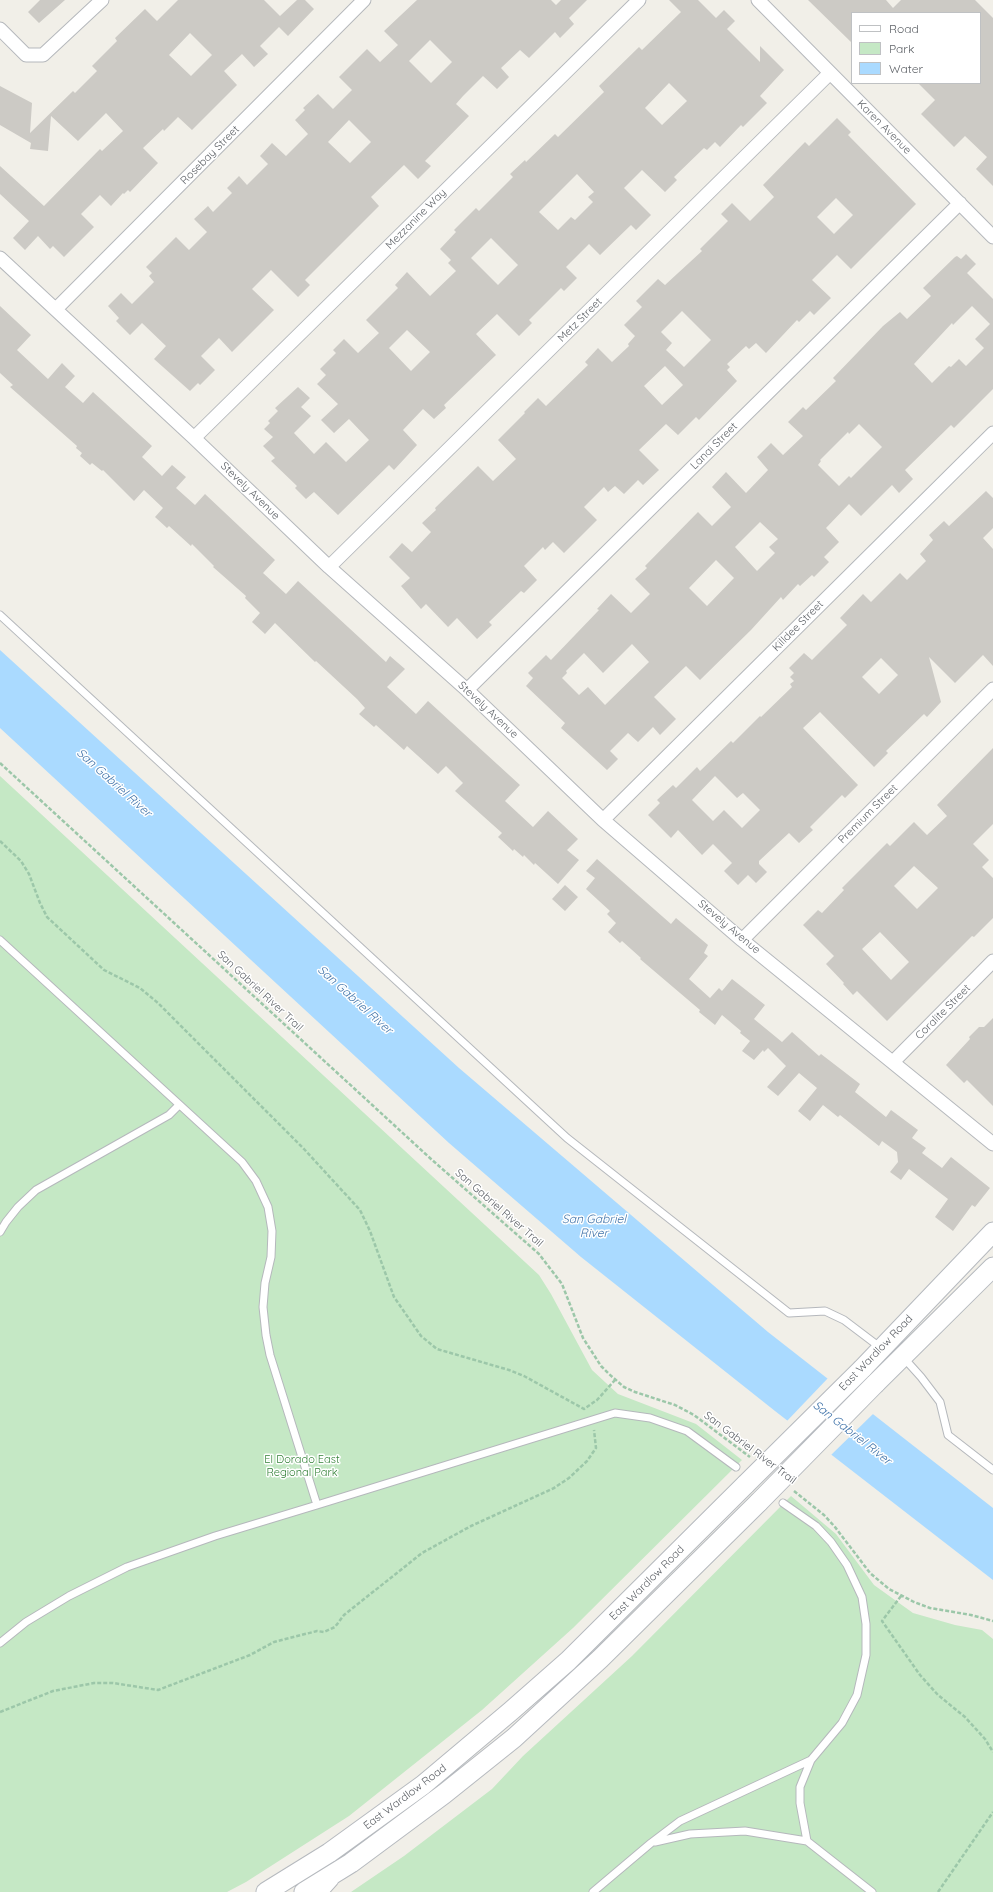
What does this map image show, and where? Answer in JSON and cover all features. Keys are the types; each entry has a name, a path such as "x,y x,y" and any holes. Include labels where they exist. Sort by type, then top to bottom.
{"main road":[{"name":"East Wardlow Road","path":"266,1892 329,1853 423,1785 568,1661 882,1349 993,1232"},
{"name":"East Wardlow Road","path":"304,1892 351,1863 444,1794 514,1738 600,1659 759,1502 993,1266"}],"street":[{"path":"0,29 26,54 43,55 102,0"},
{"name":"Rosebay Street","path":"56,309 364,0"},
{"name":"Mezzanine Way","path":"194,438 639,0"},
{"name":"Karen Avenue","path":"758,0 993,237"},
{"name":"Metz Street","path":"330,567 830,72"},
{"name":"Lanai Street","path":"468,690 960,203"},
{"name":"Stevely Avenue","path":"0,258 194,438 330,567 468,690 603,820 742,940 993,1144"},
{"name":"Killdee Street","path":"603,820 993,433"},
{"name":"Premium Street","path":"742,940 993,689"},
{"name":"Coralite Street","path":"893,1062 993,961"}],"lane":[{"path":"0,615 568,1138 790,1313 825,1311 844,1320 882,1349"},
{"path":"0,940 242,1162 256,1181 268,1207 272,1231 271,1257 265,1283 263,1308 266,1335 270,1356 317,1505"},
{"path":"0,1232 18,1207 36,1190 169,1115 179,1105"},
{"path":"902,1357 921,1377 940,1402 948,1435 993,1470"},
{"path":"0,1643 26,1622 70,1596 127,1567 215,1536 615,1413 650,1418 687,1431 736,1467"},
{"path":"783,1503 816,1526 831,1542 847,1565 862,1597 866,1624 866,1655 857,1695 842,1723 811,1760 800,1787 801,1809 806,1841"},
{"path":"593,1892 651,1843 680,1821 811,1760"},
{"path":"651,1843 690,1834 745,1830 806,1841 872,1892"},
{"path":"325,1892 351,1863"}],"path":[{"name":"San Gabriel River Trail","path":"0,763 431,1159 539,1254 562,1284 588,1348 601,1366 615,1380 635,1392 675,1405 694,1415 752,1458"},
{"path":"0,841 21,861 29,874 40,903 48,916 104,970 140,988 158,1002 304,1150 360,1210 370,1231 394,1297 421,1336 437,1349 509,1370 524,1376 584,1410 597,1400 615,1380"},
{"path":"0,1712 53,1691 94,1683 113,1683 158,1690 250,1655 274,1642 317,1631 324,1632 335,1627 344,1615 422,1552 471,1526 554,1488 569,1478 587,1461 596,1448 593,1429"},
{"name":"San Gabriel River Trail","path":"788,1487 824,1515 843,1535 870,1572 879,1581 901,1596 930,1608 972,1614 993,1621"},
{"path":"901,1596 882,1621 920,1675 938,1695 965,1717 985,1739 993,1752"},
{"path":"938,1892 993,1812"}],"green space":[{"name":"El Dorado East Regional Park","path":"0,776 539,1275 551,1294 592,1370 618,1394 696,1424 742,1460 573,1628 482,1710 349,1816 246,1882 227,1892 0,1892"},
{"path":"791,1496 836,1534 874,1585 913,1613 955,1625 982,1630 993,1639 993,1892 351,1892 404,1856 492,1789 523,1756 632,1656"}],"water":[{"name":"San Gabriel River","path":"0,650 459,1068 768,1332 993,1508 993,1580 775,1411 581,1257 449,1143 0,728"}],"pier":[{"path":"829,1377 874,1413 830,1456 786,1422"}],"building":[{"path":"40,0 65,0 39,23 28,12"},
{"path":"178,0 264,0 280,16 297,0 305,0 314,9 288,36 279,27 260,46 268,54 254,67 242,54 224,71 237,85 192,130 178,117 143,148 158,163 130,192 128,190 124,194 123,193 111,206 100,195 81,214 94,227 64,257 53,246 50,249 38,236 25,250 13,238 29,221 0,194 0,166 44,206 100,149 102,151 123,131 106,113 78,141 51,116 48,151 30,149 31,143 0,125 0,86 32,103 30,133 73,91 75,93 97,71 92,66 117,41 115,38 145,9 157,21","holes":["190,33 212,55 191,76 169,55"]},
{"path":"417,0 551,0 556,5 561,0 587,0 569,18 574,24 560,38 555,32 529,58 520,50 501,68 509,77 497,89 483,76 463,96 456,104 469,116 425,161 431,166 418,179 404,165 371,197 379,206 305,280 310,285 298,297 271,270 252,289 274,310 232,352 219,338 201,356 215,370 200,385 198,383 190,391 154,359 166,346 142,323 130,335 116,321 119,318 108,306 121,293 132,304 154,282 149,276 152,273 146,267 176,237 189,250 207,232 194,219 208,206 213,212 232,193 227,188 239,176 247,185 268,164 260,156 272,143 286,156 308,134 295,120 305,110 303,108 318,94 333,109 352,90 339,77 367,49 380,62 398,45 384,31","holes":["430,40 452,62 431,83 409,61","349,120 371,142 350,163 328,142"]},
{"path":"669,0 698,0 716,18 724,10 735,21 727,29 760,62 760,46 784,70 760,96 767,103 743,127 741,125 720,147 715,142 707,150 704,148 674,177 677,180 665,192 642,170 624,188 651,215 636,230 631,225 600,255 589,244 566,267 577,278 564,291 561,288 529,320 532,323 519,336 497,314 476,334 496,355 444,405 446,408 434,419 423,409 403,430 417,445 394,470 389,465 338,515 314,492 306,499 295,488 297,486 271,461 275,458 263,446 273,437 264,429 270,423 268,421 278,411 275,408 298,387 310,398 301,407 311,416 294,433 314,454 326,442 346,462 369,440 349,419 334,433 321,420 338,404 317,384 326,375 320,369 336,353 333,350 344,339 358,353 379,333 366,320 398,288 395,285 407,272 430,296 456,271 448,263 451,260 440,249 456,232 454,230 476,208 479,211 513,177 510,174 525,160 526,162 555,134 558,137 604,92 599,86 639,47 642,50 681,12","holes":["669,83 687,101 662,125 645,108","577,174 594,192 588,197 593,202 575,220 571,217 558,230 539,212","491,238 518,265 498,285 471,258","407,330 430,352 411,371 389,348"]},
{"path":"808,0 886,0 893,8 901,0 975,0 993,18 993,186 976,169 987,157 965,136 954,147 921,114 935,100 919,84 981,84 981,12 851,12 851,42"},
{"path":"837,118 851,132 848,135 916,204 851,269 837,255 812,280 831,298 814,315 810,311 799,322 797,320 766,353 756,343 749,349 746,346 727,364 730,367 727,370 737,381 699,420 696,417 678,435 666,424 639,450 659,470 643,485 638,480 624,494 615,486 608,492 604,487 584,507 597,520 564,553 553,542 545,550 543,547 524,566 537,580 524,593 521,591 489,622 492,625 477,639 457,618 448,627 426,604 421,609 401,586 410,578 389,557 402,543 412,552 431,532 422,523 436,510 435,508 478,466 493,481 516,459 498,440 525,413 524,412 538,398 546,406 588,365 585,362 598,348 612,362 629,346 628,344 635,336 624,325 642,307 636,301 658,279 665,285 702,251 700,249 728,221 721,214 732,203 750,221 774,197 763,185 805,142 809,146","holes":["836,198 853,215 834,234 817,217","682,311 711,340 684,367 666,350 672,343 661,332","665,366 683,385 662,405 644,386"]},
{"path":"966,254 976,264 967,273 993,299 993,389 954,428 951,425 905,470 913,479 899,493 892,485 861,516 849,504 826,528 839,542 824,557 829,562 814,577 812,575 800,586 798,584 783,600 781,597 751,630 700,680 686,666 654,697 676,719 660,735 653,727 638,742 628,733 610,751 618,759 607,770 561,728 565,723 526,686 533,678 528,673 546,655 551,660 599,610 597,609 611,594 631,613 650,594 635,579 647,568 645,566 698,512 712,526 731,507 712,487 726,472 746,493 768,470 757,457 771,443 783,455 803,436 788,422 803,407 806,410 836,381 833,378 883,326 900,312 907,319 931,296 923,288 955,257 957,256 961,259","holes":["972,306 990,324 975,339 984,348 966,366 959,359 951,367 949,366 932,383 914,364 952,323 953,325","859,424 882,447 851,478 849,476 839,486 818,465 821,461 820,460 848,432 849,434","760,522 778,539 769,547 775,553 757,571 735,547","716,560 734,578 707,606 689,588","632,644 649,662 605,705 588,687 579,695 562,678 567,673 566,671 584,653 603,673"]},
{"path":"0,306 31,335 17,350 48,379 62,363 75,376 65,387 83,403 93,392 152,446 142,457 162,476 172,465 186,477 176,488 195,505 205,494 275,560 263,573 286,594 298,581 386,662 390,656 405,669 387,687 416,714 428,701 520,785 505,801 533,827 548,811 578,839 567,850 579,860 558,884 535,863 534,865 524,855 523,857 514,849 513,851 498,837 502,833 455,791 463,783 446,766 438,774 407,746 404,750 376,725 374,727 359,714 365,708 357,699 316,661 315,662 275,623 265,634 252,622 260,613 245,598 246,596 213,567 214,566 192,544 191,546 169,526 167,528 155,517 163,508 144,490 134,501 103,470 102,471 92,463 90,465 80,456 82,453 76,448 77,446 10,387 13,385 0,373"},
{"path":"986,491 993,498 993,528 983,538 993,549 993,666 983,655 955,683 929,657 941,702 927,717 924,714 886,751 888,753 874,767 820,712 803,728 858,785 845,798 842,795 810,827 813,830 799,843 789,833 759,861 759,864 767,872 756,883 748,875 738,885 724,871 732,863 713,844 702,855 678,830 671,838 648,815 660,803 657,800 673,785 676,788 697,767 700,771 731,741 733,743 792,687 790,684 794,681 790,677 794,673 789,668 804,653 812,660 847,625 840,618 863,594 871,602 900,573 907,580 926,561 920,554 933,540 929,535 944,521 949,526","holes":["881,658 898,675 879,694 862,677","715,776 737,798 743,793 760,810 742,828 724,810 713,821 692,800"]},
{"path":"993,748 993,824 973,844 989,860 982,867 993,878 993,918 974,937 972,936 887,1021 857,991 853,995 843,984 844,983 826,964 834,956 803,925 818,910 822,913 844,890 842,888 887,843 890,846 914,822 927,835 947,816 937,805","holes":["914,866 938,888 917,909 894,886","880,932 909,962 891,980 862,949"]},
{"path":"597,859 671,924 676,918 708,945 704,953 708,956 689,979 710,998 719,988 722,991 732,979 765,1005 754,1019 782,1042 792,1032 819,1056 821,1054 860,1084 855,1092 886,1117 891,1110 918,1130 912,1138 926,1148 922,1153 942,1168 951,1157 990,1188 975,1207 972,1205 953,1231 935,1217 948,1199 909,1169 901,1180 890,1172 898,1162 897,1152 882,1141 879,1146 840,1115 838,1117 823,1105 810,1121 798,1111 817,1088 799,1073 778,1096 767,1087 786,1066 768,1048 764,1052 763,1050 754,1060 742,1051 750,1041 740,1033 741,1031 722,1015 715,1025 699,1012 700,1010 640,959 641,958 622,941 620,943 608,932 616,923 607,914 610,911 586,889 595,878 586,871"},
{"path":"565,885 578,897 565,911 552,899"},
{"path":"993,1018 993,1106 967,1080 964,1083 946,1065 979,1027 984,1027"}]}
